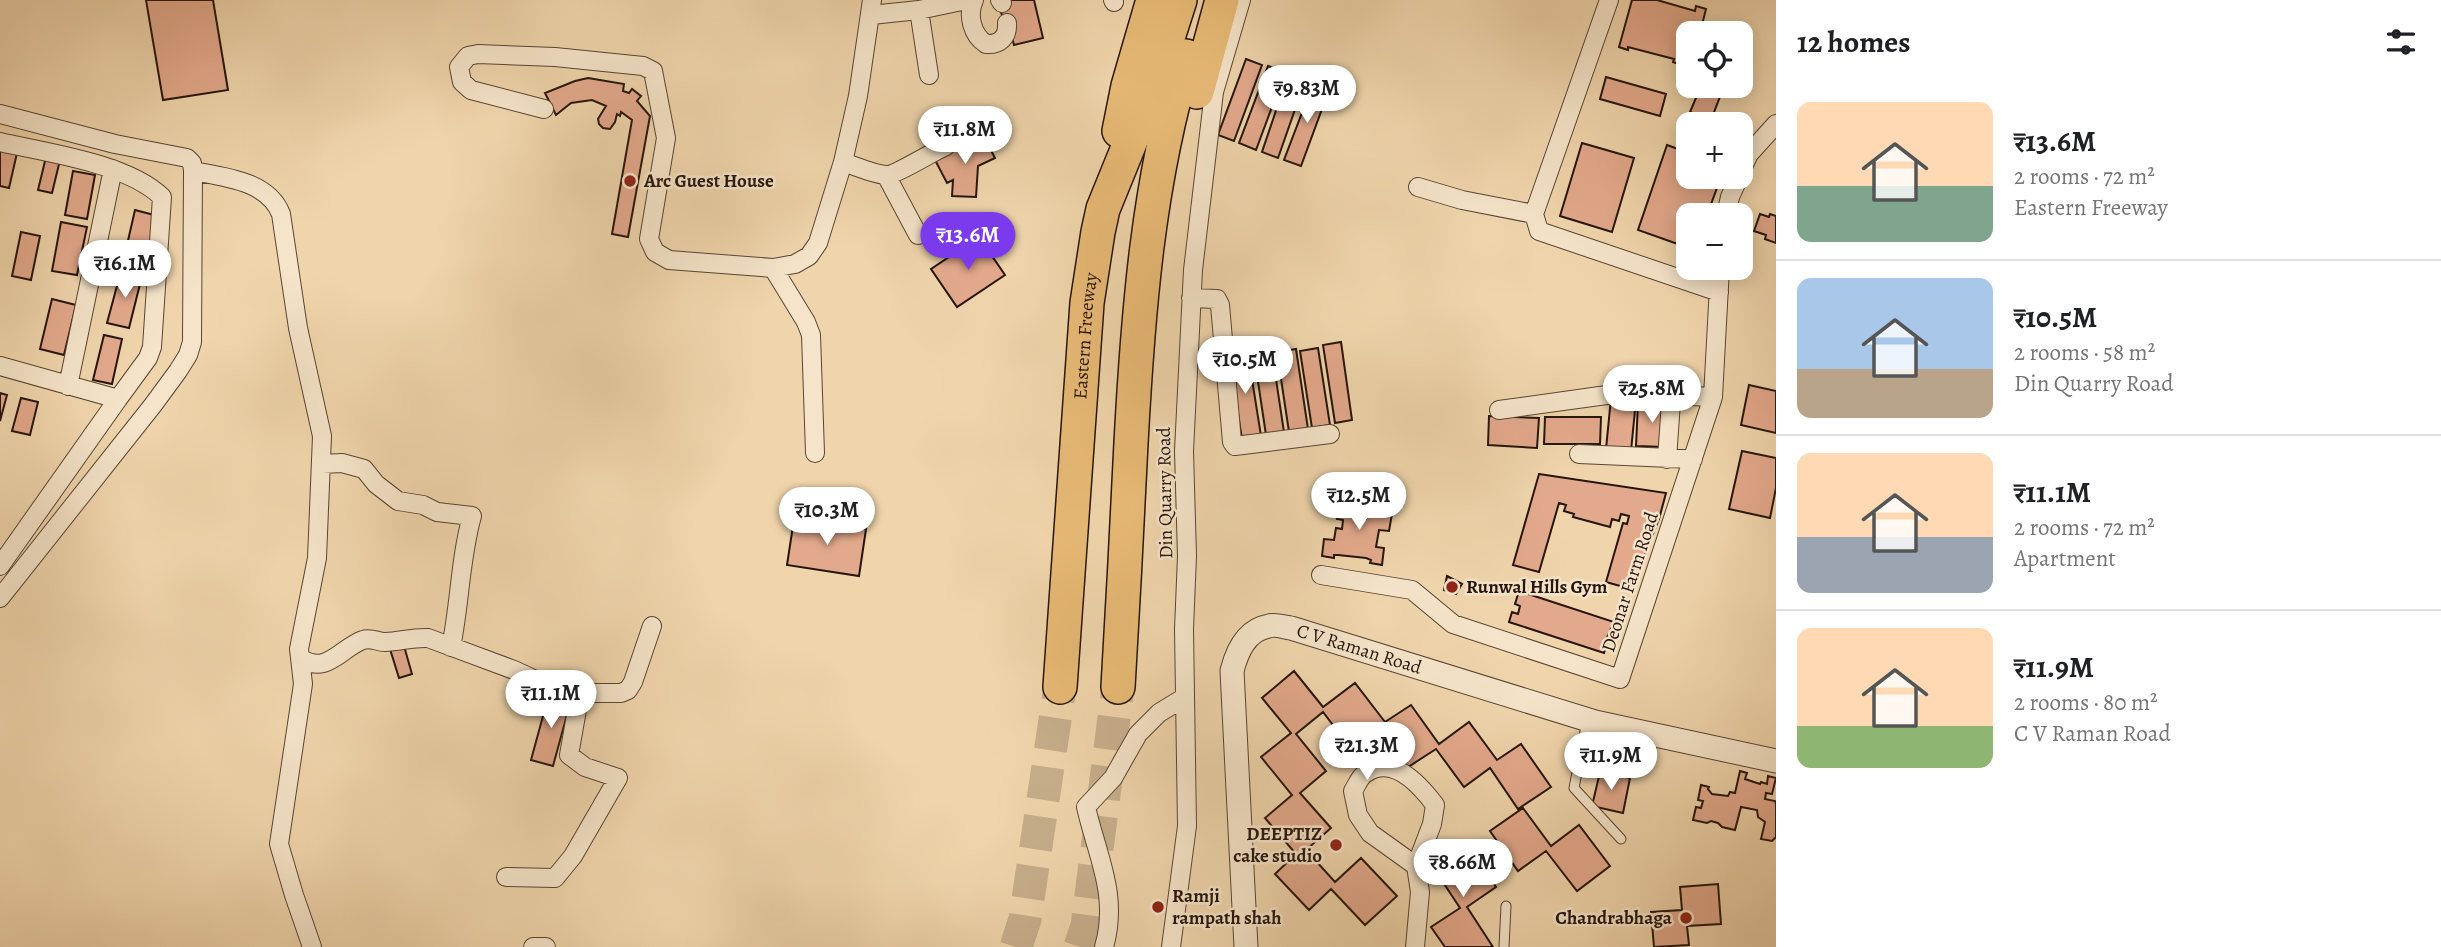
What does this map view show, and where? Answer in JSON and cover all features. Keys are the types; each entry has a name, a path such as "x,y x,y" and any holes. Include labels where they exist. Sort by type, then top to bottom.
{"highway":[{"path":"1103,209 1128,86 1153,0"},
{"name":"Eastern Freeway","path":"1118,687 1136,359 1162,94 1180,0"},
{"name":"Eastern Freeway","path":"1060,687 1087,303 1103,209 1162,94 1203,0"},
{"path":"1150,217 1194,103 1222,0"}],"street":[{"name":"Din Quarry Road","path":"1171,947 1187,826 1184,629 1188,556 1184,451 1191,298 1214,92 1241,0"},
{"path":"1609,0 1534,214 1539,231 1719,292"},
{"path":"544,109 471,90 461,82 459,67 468,56 478,54 643,66 653,71 666,138 649,239 655,253 669,260 773,268 795,264 809,256 818,243 843,162 858,96 872,8 919,10 974,1 971,10 975,31 979,39 986,44 999,42 1005,36 1007,23"},
{"path":"919,10 929,75"},
{"path":"0,114 115,144 187,158 192,163 193,171 192,342 188,355 153,405 0,598"},
{"path":"1753,150 1776,124"},
{"path":"0,142 113,169 150,187 162,197 152,347 148,358 0,566"},
{"path":"843,162 886,175 894,174 946,146"},
{"path":"68,386 113,169"},
{"path":"193,171 236,180 258,188 276,200 281,214 299,328 322,436 317,558 299,649 302,696 279,844 293,895 312,947"},
{"path":"886,175 918,235"},
{"path":"1418,187 1462,200 1534,214"},
{"path":"773,268 811,335 815,453"},
{"name":"Deonar Farm Road","path":"1321,575 1412,590 1453,624 1619,679 1713,397 1720,280"},
{"path":"1191,298 1217,299 1220,305 1232,442 1235,446 1330,434"},
{"path":"0,366 118,399"},
{"path":"1499,410 1621,393 1713,397"},
{"path":"1667,459 1671,402"},
{"path":"1579,454 1693,459"},
{"path":"322,464 342,463 363,469 376,484 398,501 423,505 437,512 472,516 451,647"},
{"name":"C V Raman Road","path":"1246,947 1232,671 1237,651 1250,634 1269,625 1291,628 1588,720 1776,761"},
{"path":"300,659 306,663 320,664 338,657 368,639 385,642 419,637 514,670 557,690 612,694 628,690 633,682 652,626"},
{"path":"506,877 555,878 573,856 618,778 585,767 569,755 580,693"},
{"path":"1104,947 1110,928 1111,906 1086,807 1113,778 1138,734 1159,713 1185,697"},
{"path":"1415,947 1420,892 1416,866 1432,824 1435,805 1418,783 1404,774 1381,766 1364,773 1353,791 1358,815 1370,832 1416,866"},
{"path":"533,947 546,947"}],"lane":[{"path":"1588,720 1574,788 1621,838"},
{"path":"1504,947 1506,906"}],"building":[{"path":"146,0 213,0 228,90 163,100"},
{"path":"1003,0 1034,0 1043,38 1014,45 1008,22 1004,23 1000,8"},
{"path":"1632,0 1657,0 1695,11 1696,6 1706,9 1703,21 1676,21 1676,63 1673,62 1674,59 1619,47"},
{"path":"1246,59 1262,65 1234,141 1218,135"},
{"path":"1268,66 1285,72 1256,150 1239,143"},
{"path":"1288,75 1305,81 1278,158 1262,152"},
{"path":"1606,77 1666,94 1660,116 1600,99"},
{"name":"Arc Guest House","path":"588,78 624,84 623,91 629,93 632,89 641,96 637,101 650,116 628,237 612,234 632,120 621,112 620,116 617,114 610,129 603,128 598,119 606,106 592,100 571,103 556,115 545,93"},
{"path":"1313,84 1329,90 1301,166 1284,160"},
{"path":"1696,98 1719,98 1714,112 1690,112"},
{"path":"983,135 995,158 978,166 976,197 952,196 953,180 947,183 935,160"},
{"path":"1582,143 1634,158 1612,232 1560,216"},
{"path":"1667,145 1676,148 1676,189 1717,189 1711,203 1676,203 1676,243 1638,230"},
{"path":"0,149 17,153 9,188 0,186"},
{"path":"46,157 60,160 52,193 38,190"},
{"path":"73,171 95,175 87,219 65,215"},
{"path":"135,210 158,216 147,264 124,258"},
{"path":"1760,214 1776,216 1776,243 1765,239 1766,235 1754,231"},
{"path":"61,222 87,227 77,275 52,271"},
{"path":"21,232 40,236 31,280 12,276"},
{"path":"979,237 1005,275 957,307 931,269"},
{"path":"121,271 142,276 129,328 107,323"},
{"path":"52,299 76,305 64,355 40,349"},
{"path":"104,335 122,339 112,384 93,380"},
{"path":"1341,342 1352,420 1335,423 1323,345"},
{"path":"1318,348 1330,425 1312,428 1300,351"},
{"path":"1296,349 1308,429 1289,432 1277,352"},
{"path":"1272,353 1284,432 1266,435 1254,355"},
{"path":"1248,354 1261,436 1242,439 1229,357"},
{"path":"1749,385 1776,391 1776,433 1741,425"},
{"path":"0,393 7,395 0,421"},
{"path":"21,398 38,402 30,435 12,431"},
{"path":"1611,398 1636,400 1631,451 1606,449"},
{"path":"1638,403 1668,404 1665,447 1636,446"},
{"path":"1489,416 1539,418 1537,448 1488,445"},
{"path":"1545,417 1601,417 1600,444 1544,444"},
{"path":"1742,451 1776,458 1776,488 1770,518 1729,509"},
{"path":"1539,474 1666,493 1659,519 1631,589 1606,582 1623,523 1627,524 1629,516 1621,514 1619,521 1612,519 1610,527 1573,517 1574,514 1564,511 1566,505 1559,503 1539,572 1513,565"},
{"path":"1340,497 1356,499 1355,517 1366,519 1368,502 1378,503 1378,508 1393,508 1389,531 1379,530 1376,547 1384,548 1382,565 1370,563 1371,560 1366,558 1322,556 1324,539 1334,540 1336,528 1342,529 1343,520 1337,519"},
{"path":"794,519 866,529 859,576 787,565"},
{"name":"Runwal Hills Gym","path":"1447,576 1462,584 1456,594 1444,590"},
{"path":"1519,591 1614,622 1605,642 1604,653 1509,622 1512,612 1518,614 1520,606 1515,604"},
{"path":"404,646 412,674 399,678 390,649"},
{"path":"1294,671 1323,707 1355,683 1385,722 1411,705 1439,744 1469,722 1497,760 1521,744 1551,787 1518,809 1490,768 1464,787 1436,749 1402,771 1375,730 1351,749 1323,712 1296,734 1326,771 1300,793 1331,828 1306,850 1335,882 1361,858 1397,896 1365,925 1331,889 1309,910 1275,874 1296,854 1265,818 1292,795 1261,757 1291,733 1262,698"},
{"path":"549,694 571,700 553,766 531,760"},
{"path":"1740,771 1747,773 1745,779 1760,784 1767,784 1768,776 1776,778 1772,794 1766,793 1765,799 1775,801 1776,804 1776,837 1772,841 1761,839 1765,822 1758,817 1757,810 1741,807 1735,830 1711,821 1707,823 1693,820 1696,807 1701,808 1703,801 1698,800 1701,785 1709,787 1712,794 1728,796 1730,792 1735,793"},
{"path":"1600,772 1630,778 1623,813 1592,806"},
{"path":"1523,808 1551,846 1579,825 1610,866 1577,891 1546,851 1518,871 1490,831"},
{"path":"1468,844 1496,887 1467,907 1493,947 1445,947 1431,927 1460,908 1433,867"},
{"name":"Chandrabhaga","path":"1718,884 1721,924 1687,926 1689,945 1654,947 1651,912 1682,910 1680,887"}],"tunnel":[{"path":"1016,947 1025,919 1060,687"},
{"path":"1080,947 1087,926 1118,687"}],"place":[{"name":"Arc Guest House","path":"630,181"},
{"name":"Runwal Hills Gym","path":"1452,587"},
{"name":"DEEPTIZ cake studio","path":"1336,845"},
{"name":"Ramji rampath shah","path":"1158,907"},
{"name":"Chandrabhaga","path":"1686,918"}]}
